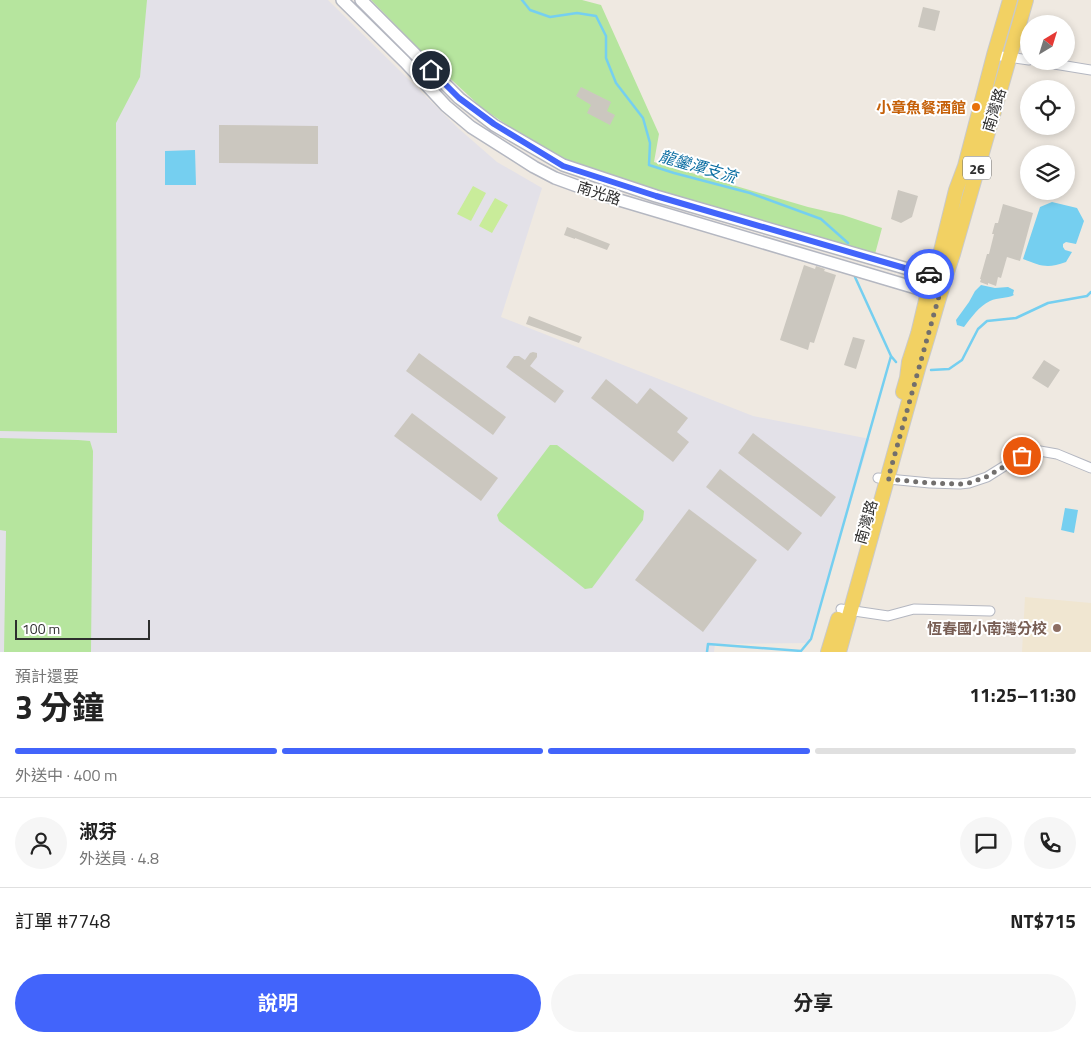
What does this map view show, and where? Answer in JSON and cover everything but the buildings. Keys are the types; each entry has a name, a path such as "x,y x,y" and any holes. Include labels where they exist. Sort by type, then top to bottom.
{"main road":[{"name":"南灣路","path":"839,652 846,610 924,334 956,190 965,166 1010,0"},
{"name":"南灣路","path":"938,276 953,254 1026,0"},
{"name":"南灣路","path":"828,652 846,610"}],"street":[{"name":"南光路","path":"342,0 405,62 446,106 465,122 494,143 555,178 599,194 934,294"},
{"name":"南光路","path":"361,0 459,98 494,124 563,166 656,196 938,276"},
{"path":"994,55 1020,58"},
{"path":"1075,67 1091,70"},
{"path":"883,478 930,483 969,483 986,477 1022,456 1040,451 1058,454 1091,468"},
{"path":"846,610 888,616 914,609 990,611"}],"shaded area":[{"path":"0,0 328,0 458,128 497,162 542,188 501,317 753,416 870,439 808,643 715,644 714,652 0,652"},
{"name":"恆春國小南灣分校","path":"1025,597 1091,603 1091,652 1022,652"}],"green space":[{"path":"0,0 147,0 140,77 116,123 117,433 0,431"},
{"path":"371,0 582,0 601,5 659,134 654,162 808,207 843,215 882,228 875,254 615,178 567,160 529,140 482,108 428,58"},
{"path":"473,186 486,193 471,221 457,214"},
{"path":"495,198 508,205 492,233 479,226"},
{"path":"0,438 90,441 93,451 91,652 4,652 6,531 0,530"},
{"path":"550,445 557,445 644,511 643,520 592,588 585,589 499,521 497,515"}],"water":[{"path":"195,150 196,185 165,185 165,151"},
{"path":"1052,202 1077,208 1084,221 1076,244 1066,242 1063,244 1065,250 1072,252 1066,262 1044,266 1023,259 1040,207"},
{"path":"981,285 995,288 1008,287 1014,290 1014,295 986,303 972,316 964,327 957,325 956,320"},
{"path":"1065,508 1078,510 1074,533 1061,530"}],"waterway":[{"name":"龍鑾潭支流","path":"522,0 530,10 550,17 577,13 596,16 606,36 606,58 616,83 643,118 650,143 649,165 750,193 821,219 848,243"},
{"name":"龍鑾潭支流","path":"855,277 891,356 896,362"},
{"name":"龍鑾潭支流","path":"931,370 949,369 962,360 978,329 987,321 1016,318 1048,303 1087,296 1091,292"},
{"path":"707,652 708,644 801,651 811,639 891,356"}],"way so far":[{"path":"929,274 944,278 888,479 930,483 969,483 986,477 1022,456"}],"place":[{"name":"小章魚餐酒館","path":"976,107"},
{"name":"恆春國小南灣分校","path":"1057,628"}],"route":[{"path":"431,70 459,98 494,124 563,166 656,196 929,274"}]}
